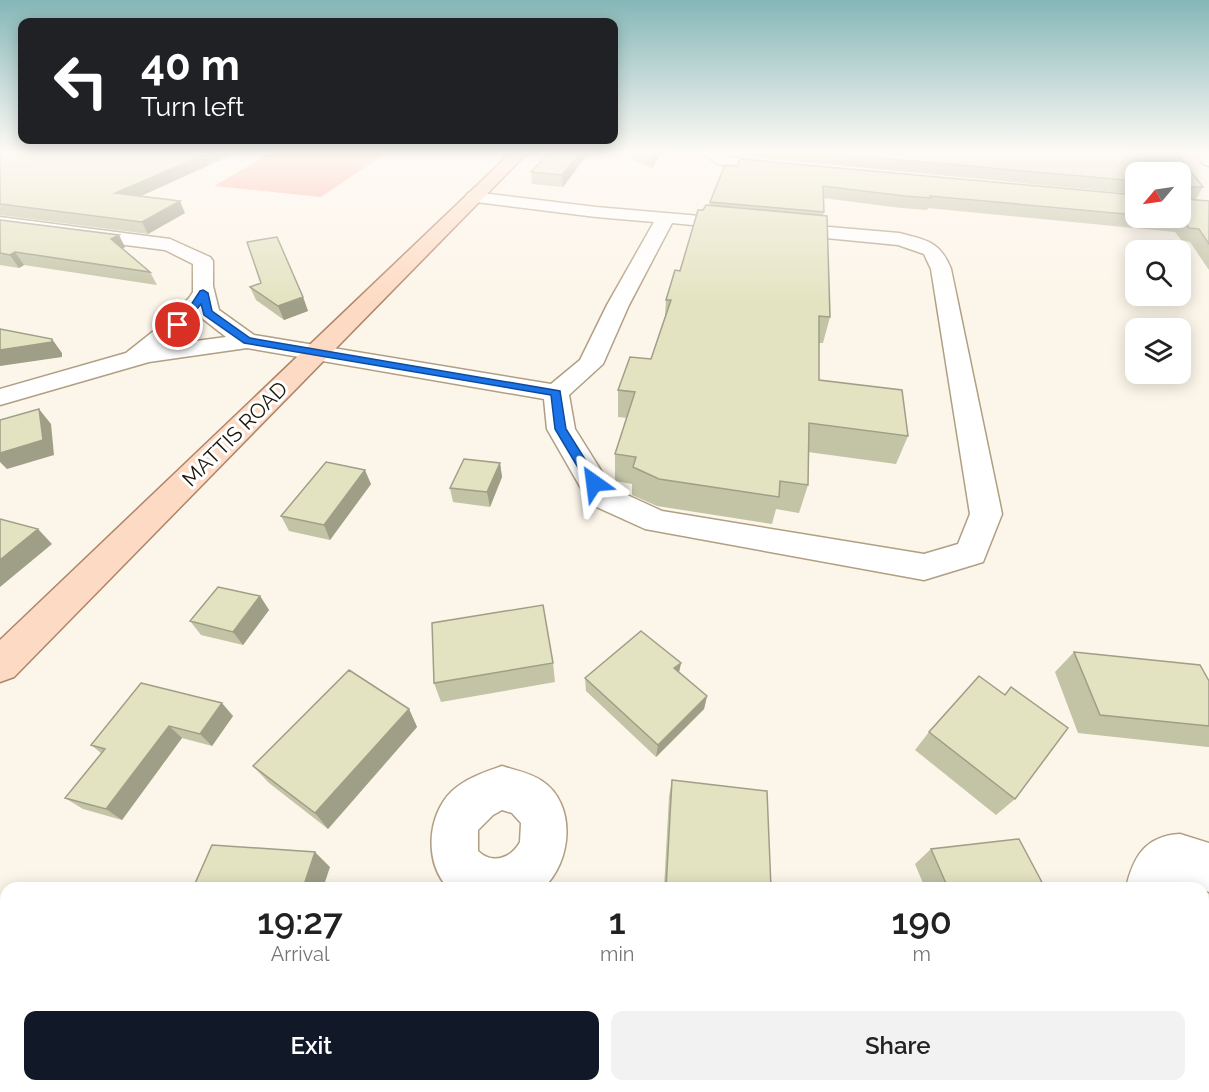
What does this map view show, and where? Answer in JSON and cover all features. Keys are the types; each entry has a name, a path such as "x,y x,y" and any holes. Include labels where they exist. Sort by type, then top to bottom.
{"main road":[{"name":"MATTIS ROAD","path":"0,665 469,202"}],"street":[{"path":"514,202 596,212 898,239 927,247 936,254 943,281 986,514 971,553 924,567 656,521 601,495 561,429 556,393"},
{"path":"0,397 147,355 247,341 556,393 591,364 618,305 664,221 661,217"},
{"path":"0,223 170,245 203,261 203,293 208,313 247,341"},
{"path":"128,361 178,325 193,310 203,293"},
{"path":"1150,882 1151,873 1159,864 1170,858 1185,859 1209,868"}],"building":[{"path":"0,202 178,202 142,222 0,204"},
{"path":"710,202 824,202 824,212"},
{"path":"995,202 1125,202 1125,214"},
{"path":"1191,202 1209,202 1209,244 1199,229 1189,228 1191,228"},
{"path":"706,205 827,216 830,317 819,316 819,380 902,390 908,436 809,423 808,485 780,481 779,497 659,479 633,467 636,457 615,454 635,392 618,390 630,357 651,359 671,300 666,300 675,270 680,271 698,210 703,210"},
{"path":"0,220 119,235 111,239 150,272 15,252 10,255 0,253"},
{"path":"277,237 303,297 278,306 250,287 261,283 247,242"},
{"path":"0,329 52,339 52,342 0,350"},
{"path":"39,409 43,440 0,453 0,420"},
{"path":"464,459 500,463 487,492 450,488"},
{"path":"326,462 365,470 324,525 281,516"},
{"path":"0,519 38,529 0,560"},
{"path":"218,587 260,596 233,632 190,621"},
{"path":"543,605 553,663 434,683 432,623"},
{"path":"641,631 681,663 674,668 707,696 658,745 585,678"},
{"path":"1074,652 1200,665 1209,681 1209,726 1100,715"},
{"path":"349,670 409,709 315,813 253,766"},
{"path":"979,676 1005,695 1011,687 1068,728 1015,799 929,732"},
{"path":"141,683 222,703 200,734 169,726 106,809 65,798 105,749 91,745"},
{"path":"672,780 767,791 771,882 666,882"},
{"path":"1019,839 1042,882 945,882 931,849"},
{"path":"212,845 315,852 305,882 196,882"}],"route":[{"path":"178,325 193,310 203,293 208,313 247,341 556,393 561,429 594,483"}]}
